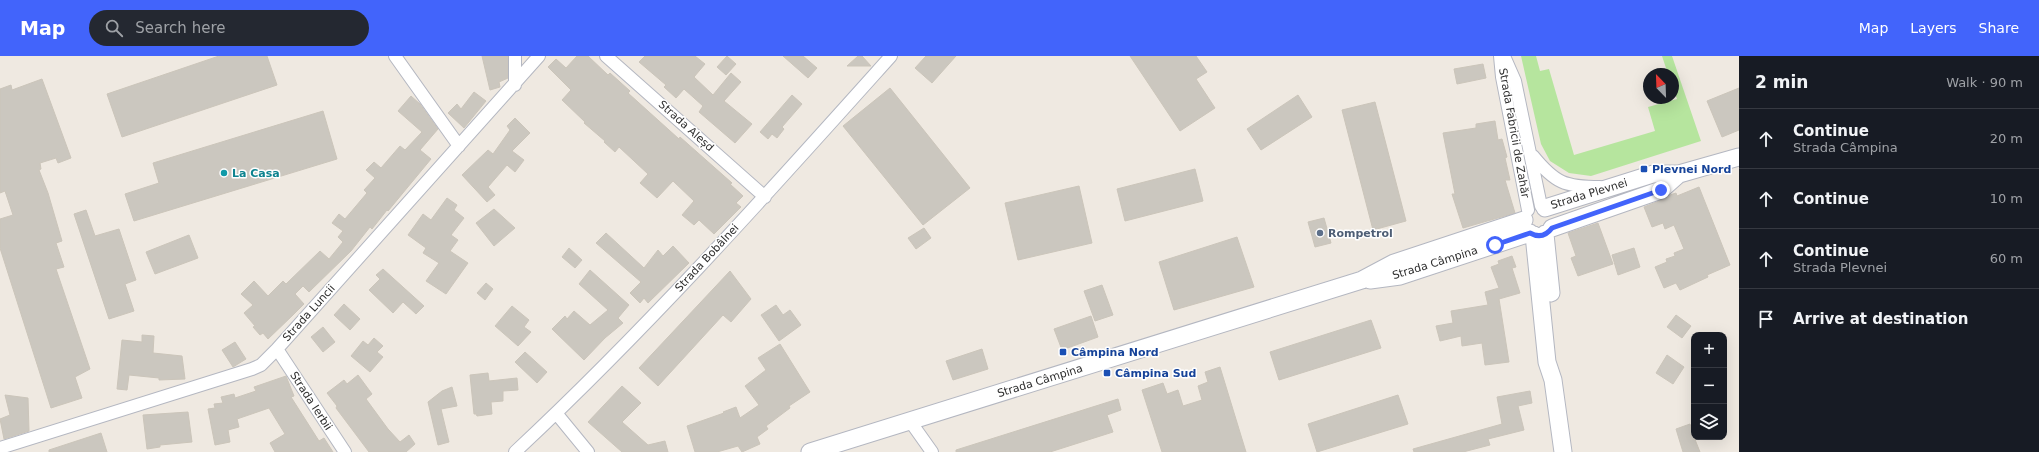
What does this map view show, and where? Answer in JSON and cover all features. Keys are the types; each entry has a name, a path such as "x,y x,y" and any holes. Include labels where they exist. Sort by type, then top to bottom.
{"main road":[{"name":"Strada Plevnei","path":"1537,222 1611,187 1653,174 1679,174 1739,157"},
{"name":"Strada Plevnei","path":"1537,222 1661,190 1679,174"},
{"name":"Strada Câmpina","path":"810,452 1362,280 1394,263 1537,222"},
{"name":"Strada Fabricii de Zahăr","path":"1537,222 1557,361 1554,380 1563,452"}],"street":[{"path":"395,56 459,146"},
{"path":"515,56 516,85"},
{"name":"Strada Luncii","path":"0,448 252,370 261,365 516,85 539,56"},
{"name":"Strada Aleșd","path":"606,56 765,197"},
{"name":"Strada Bobâlnei","path":"515,452 661,308 765,197 891,56"},
{"name":"Strada Fabricii de Zahăr","path":"1500,56 1502,77 1537,222"},
{"name":"Strada Fabricii de Zahăr","path":"1504,56 1515,81 1532,155 1537,222"},
{"path":"1532,155 1556,180 1581,187 1611,187"},
{"name":"Strada Ierbii","path":"277,349 345,452"},
{"path":"556,413 588,452"},
{"path":"910,421 932,452"}],"green space":[{"path":"1521,56 1536,56 1540,71 1549,69 1574,155 1655,131 1648,107 1659,104 1679,104 1679,77 1701,141 1591,176 1569,173 1550,161 1541,144"},
{"path":"1662,56 1672,56 1676,68 1666,68"}],"building":[{"path":"219,56 267,56 277,85 122,137 107,94"},
{"path":"482,56 508,56 508,78 499,82 500,87 490,90"},
{"path":"577,56 588,56 608,75 610,73 630,91 628,93 679,139 680,137 732,183 730,184 743,196 736,203 741,207 714,234 699,220 694,225 682,215 694,201 673,181 657,198 640,183 648,174 619,147 615,152 562,100 571,90 548,67 556,59 566,68"},
{"path":"645,56 695,56 705,64 694,77 713,95 731,73 741,82 724,101 752,124 735,143 699,112 703,106 684,89 676,98 664,87 666,85 639,62"},
{"path":"727,56 736,64 726,75 717,67"},
{"path":"783,56 803,56 817,68 808,78"},
{"path":"858,56 862,56 871,66 847,66"},
{"path":"926,56 956,56 932,83 915,68"},
{"path":"1130,56 1196,56 1207,72 1196,79 1215,108 1180,131"},
{"path":"1483,64 1486,78 1457,84 1454,69"},
{"path":"42,79 71,158 58,163 56,158 40,163 41,169 39,170 48,193 62,241 56,243 64,267 56,269 90,369 75,377 82,398 51,408 0,248 0,219 13,215 5,191 0,193 0,89 11,85 12,90"},
{"path":"890,88 970,188 923,225 843,126"},
{"path":"1739,88 1739,130 1722,137 1707,101"},
{"path":"474,92 486,101 464,128 448,113 457,104 461,109"},
{"path":"792,95 802,104 782,127 784,129 777,138 772,134 768,139 760,132"},
{"path":"1298,95 1312,117 1261,150 1247,129"},
{"path":"411,96 420,104 438,129 420,150 431,159 388,211 387,210 372,229 370,227 351,251 309,292 303,286 295,294 304,304 268,339 263,333 260,335 253,327 255,326 244,313 253,305 241,294 254,281 268,296 283,281 286,284 320,251 329,259 343,242 338,237 343,231 332,223 339,214 345,219 367,193 364,190 375,178 366,170 374,162 381,168 400,146 405,150 422,132 398,111"},
{"path":"1375,102 1406,221 1373,230 1342,110"},
{"name":"La Casa","path":"323,111 337,159 134,221 125,194 159,183 153,163"},
{"path":"515,118 530,133 512,151 524,160 515,172 507,165 488,187 495,195 487,202 462,175 488,150 493,154 510,130 507,126"},
{"path":"1495,121 1498,140 1502,139 1507,157 1505,158 1510,180 1505,180 1515,213 1463,228 1452,194 1455,194 1443,133 1476,128 1476,124"},
{"path":"1195,169 1203,201 1125,221 1117,189"},
{"path":"1079,186 1092,243 1018,260 1005,203"},
{"path":"1699,187 1730,265 1707,275 1708,277 1680,290 1676,283 1664,288 1655,267 1667,262 1666,259 1675,256 1674,253 1684,249 1674,225 1665,229 1663,223 1652,227 1644,207 1670,195 1676,193 1677,196"},
{"path":"447,198 457,205 454,210 464,218 451,235 458,240 450,251 468,263 446,294 426,281 439,263 423,253 426,248 408,235 423,214 431,220"},
{"path":"494,209 515,228 494,246 476,223"},
{"path":"86,210 95,236 119,229 136,280 125,284 134,311 109,319 74,214"},
{"name":"Rompetrol","path":"1324,218 1331,243 1315,247 1308,222"},
{"path":"1598,223 1613,264 1578,276 1571,258 1576,256 1568,233"},
{"path":"924,228 931,238 916,249 908,238"},
{"path":"606,233 644,268 658,250 663,256 673,246 689,263 648,303 644,298 640,303 630,293 641,282 596,243"},
{"path":"189,235 198,258 155,274 146,252"},
{"path":"1237,237 1254,287 1174,310 1159,262"},
{"path":"569,248 582,260 575,268 562,257"},
{"path":"1634,248 1640,267 1618,275 1612,255"},
{"path":"1512,256 1516,267 1512,268 1520,293 1499,299 1509,362 1485,365 1482,343 1462,346 1461,336 1440,341 1436,326 1453,323 1451,311 1488,305 1485,292 1499,288 1491,267 1499,264 1498,261"},
{"path":"383,269 424,306 416,314 403,302 393,313 369,290 380,279 376,275"},
{"path":"590,270 629,305 618,318 623,323 605,338 584,360 552,329 565,316 567,319 574,311 590,325 608,310 579,284"},
{"path":"730,271 751,299 731,322 723,315 658,386 639,368"},
{"path":"486,283 493,289 485,300 477,293"},
{"path":"1102,285 1113,315 1095,321 1084,291"},
{"path":"344,304 360,319 350,330 334,315"},
{"path":"776,305 783,315 790,310 801,325 779,341 761,315"},
{"path":"512,306 529,320 524,327 531,332 518,346 495,326"},
{"path":"1676,315 1691,326 1682,338 1667,327"},
{"path":"1091,316 1098,337 1062,350 1054,329"},
{"path":"1371,320 1381,348 1279,380 1270,352"},
{"path":"323,327 335,342 323,352 311,337"},
{"path":"142,335 154,336 153,353 182,356 185,379 159,380 159,378 129,375 127,390 117,389 122,340 142,342"},
{"path":"374,338 383,346 377,352 383,357 370,372 351,356 363,341 368,345"},
{"path":"235,342 246,359 233,367 222,350"},
{"path":"780,344 810,392 789,406 790,408 766,426 768,429 757,437 760,444 742,452 738,446 717,452 695,452 687,426 724,413 723,412 736,407 740,418 759,405 745,386 766,370 758,358"},
{"path":"982,349 988,369 953,380 946,361"},
{"path":"525,352 547,372 537,383 515,362"},
{"path":"1667,355 1684,367 1673,384 1656,373"},
{"path":"1220,367 1246,452 1162,452 1142,390 1163,383 1167,394 1178,390 1183,406 1202,400 1198,386 1208,382 1205,372"},
{"path":"488,373 489,381 517,378 518,390 503,391 503,401 491,402 492,414 477,416 474,414 470,375"},
{"path":"358,375 372,394 366,399 388,429 400,442 409,435 415,444 406,452 369,452 336,408 337,406 327,393 344,380 347,384"},
{"path":"286,376 294,396 291,397 319,441 324,438 333,452 275,452 270,443 285,434 269,408 237,419 239,427 228,430 230,442 215,445 208,409 215,408 214,404 223,403 221,397 234,394 235,398 256,391 254,387"},
{"path":"622,386 641,403 622,422 648,445 665,441 668,452 622,452 588,422"},
{"path":"452,387 457,406 441,409 449,442 438,445 428,402 442,391"},
{"path":"1530,391 1532,403 1518,406 1524,430 1488,439 1490,445 1463,452 1414,452 1413,449 1502,424 1497,397"},
{"path":"5,395 28,398 29,431 4,439 0,419 10,415"},
{"path":"1398,395 1408,424 1317,452 1308,424"},
{"path":"1118,399 1121,410 1107,415 1113,432 1050,452 956,452 956,450"},
{"path":"188,412 192,442 160,445 160,447 147,449 143,415"},
{"path":"1690,424 1691,440 1695,440 1700,452 1683,452 1676,429"},
{"path":"101,433 107,452 49,452 49,450"}],"place":[{"name":"Plevnei Nord","path":"1644,169"},
{"name":"La Casa","path":"224,173"},
{"name":"Rompetrol","path":"1320,233"},
{"name":"Câmpina Nord","path":"1063,352"},
{"name":"Câmpina Sud","path":"1107,373"}],"route":[{"path":"1495,245 1530,233 1541,236 1549,232 1552,228 1661,190"}]}
